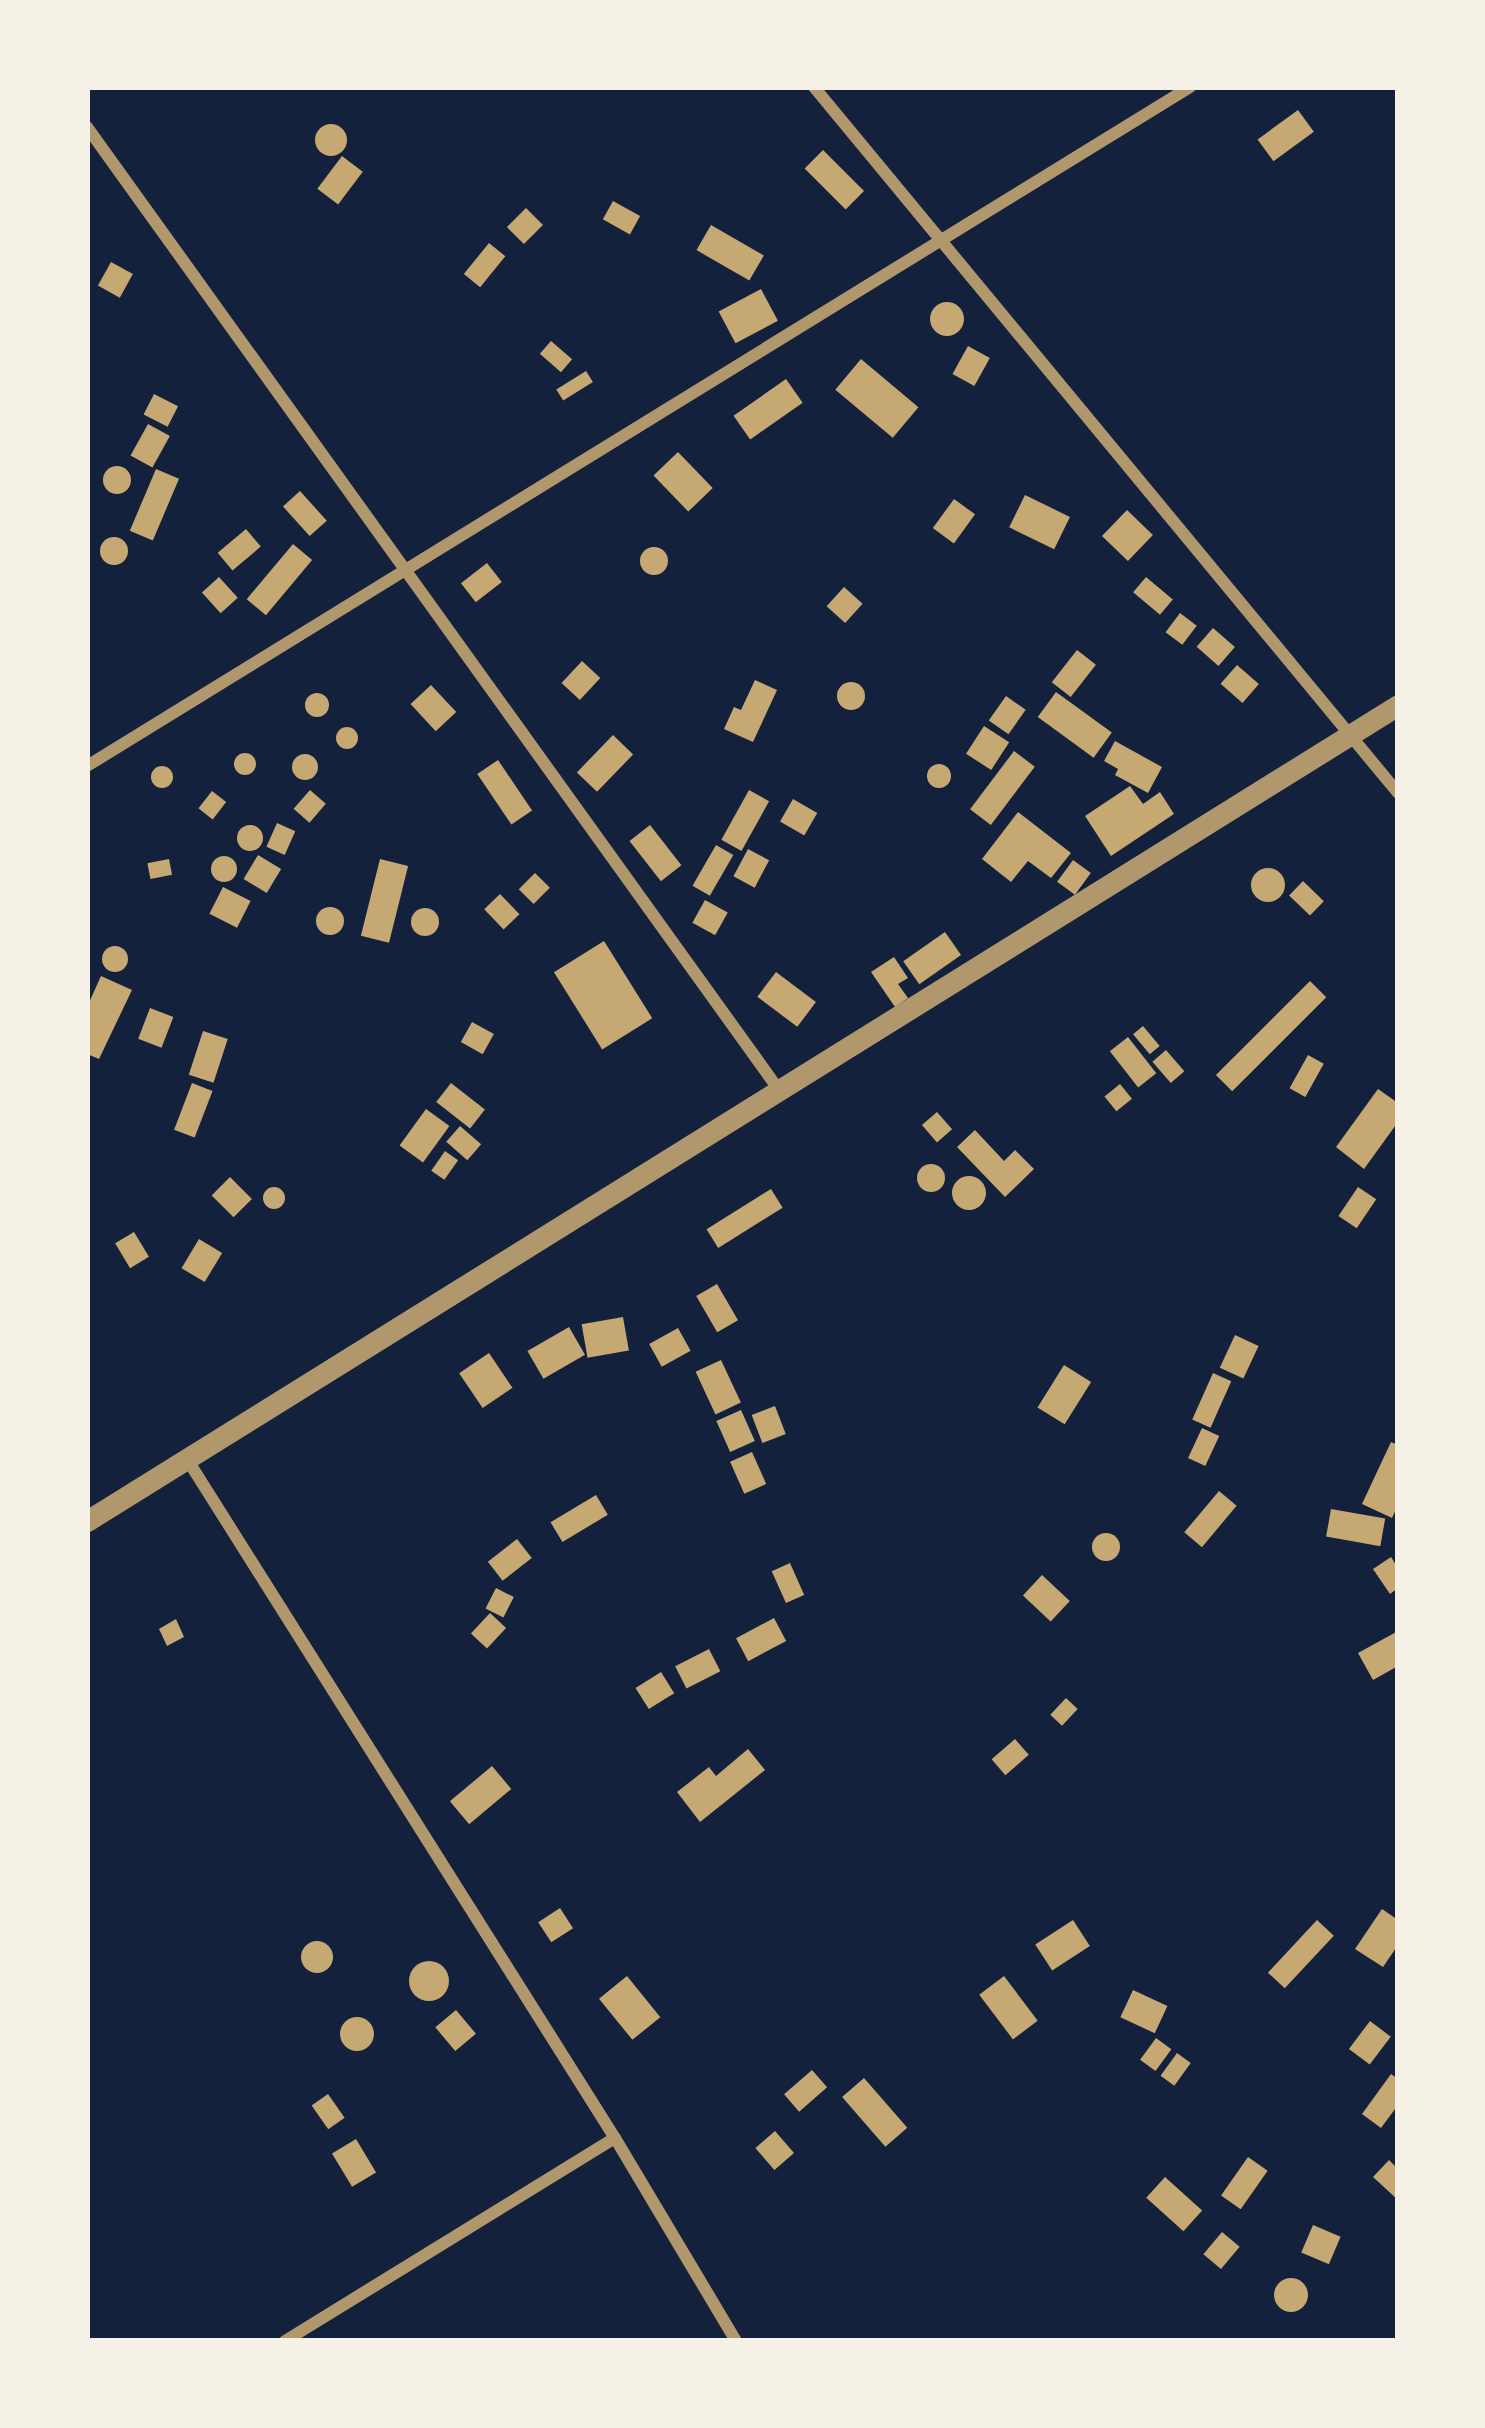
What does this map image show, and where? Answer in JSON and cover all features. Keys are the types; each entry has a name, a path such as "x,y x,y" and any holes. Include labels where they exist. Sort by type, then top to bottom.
{"street":[{"path":"814,87 1398,793"},
{"path":"87,766 1190,87"},
{"path":"87,127 779,1090"},
{"path":"87,1522 1398,705"},
{"path":"187,1460 615,2138 736,2341"},
{"path":"286,2341 615,2138"}],"building":[{"path":"1298,110 1314,132 1273,161 1258,139"},
{"path":"331,124 342,129 347,140 342,151 331,156 320,151 315,140 320,129"},
{"path":"823,150 864,191 846,209 805,168"},
{"path":"342,156 363,172 338,204 317,189"},
{"path":"613,201 640,216 630,234 603,219"},
{"path":"526,208 543,225 524,244 507,227"},
{"path":"711,225 764,256 749,281 696,250"},
{"path":"489,243 505,256 480,287 464,274"},
{"path":"111,262 133,274 120,298 98,286"},
{"path":"761,289 778,321 736,343 719,312"},
{"path":"947,302 959,307 964,319 959,331 947,336 935,331 930,319 935,307"},
{"path":"551,341 572,359 561,372 540,354"},
{"path":"968,346 990,358 974,386 952,374"},
{"path":"861,359 918,407 893,438 835,390"},
{"path":"586,371 593,382 563,401 556,390"},
{"path":"786,379 803,403 750,439 734,416"},
{"path":"154,394 178,406 168,427 144,414"},
{"path":"148,424 170,436 152,468 131,455"},
{"path":"678,452 713,488 688,512 654,476"},
{"path":"117,466 127,470 131,480 127,490 117,494 107,490 103,480 107,470"},
{"path":"156,469 179,479 153,540 130,531"},
{"path":"300,491 327,521 310,536 283,506"},
{"path":"1025,495 1070,517 1054,549 1009,527"},
{"path":"954,499 975,514 954,543 933,528"},
{"path":"1127,510 1153,535 1128,561 1102,536"},
{"path":"246,529 261,547 232,570 218,553"},
{"path":"114,537 124,541 128,551 124,561 114,565 104,561 100,551 104,541"},
{"path":"293,544 312,560 266,615 247,599"},
{"path":"654,547 664,551 668,561 664,571 654,575 644,571 640,561 644,551"},
{"path":"487,563 502,582 476,602 461,583"},
{"path":"219,577 238,598 221,613 202,592"},
{"path":"1146,577 1173,599 1160,615 1133,592"},
{"path":"844,587 863,604 845,623 827,606"},
{"path":"1180,613 1197,626 1182,645 1166,632"},
{"path":"1213,628 1235,647 1218,666 1197,647"},
{"path":"1077,650 1096,665 1071,697 1052,682"},
{"path":"582,661 600,678 580,700 562,683"},
{"path":"1237,665 1259,684 1242,703 1221,684"},
{"path":"755,680 777,690 753,742 724,729 734,707 741,710"},
{"path":"851,682 861,686 865,696 861,706 851,710 841,706 837,696 841,686"},
{"path":"431,685 456,712 436,731 411,704"},
{"path":"1056,692 1112,733 1094,758 1038,717"},
{"path":"317,693 329,705 317,717 305,705"},
{"path":"1006,696 1026,710 1008,734 989,721"},
{"path":"984,726 1009,742 991,770 966,754"},
{"path":"347,727 358,738 347,749 336,738"},
{"path":"613,735 633,754 597,792 577,772"},
{"path":"1115,741 1162,767 1148,793 1115,775 1118,769 1104,761"},
{"path":"1014,751 1035,767 991,825 970,809"},
{"path":"245,753 256,764 245,775 234,764"},
{"path":"305,754 315,757 315,777 305,780 295,777 292,767 295,757"},
{"path":"498,760 532,811 511,825 477,774"},
{"path":"939,764 948,767 948,785 939,788 930,785 927,776 930,767"},
{"path":"162,766 173,777 162,788 151,777"},
{"path":"1130,786 1143,804 1160,792 1174,814 1111,856 1085,816"},
{"path":"310,790 326,804 309,823 294,809"},
{"path":"749,790 769,801 741,851 721,840"},
{"path":"212,791 226,802 213,819 198,808"},
{"path":"793,799 817,813 804,836 780,822"},
{"path":"1018,812 1071,853 1051,878 1028,861 1011,882 982,859"},
{"path":"277,823 295,831 285,855 266,847"},
{"path":"250,825 263,838 250,851 237,838"},
{"path":"650,825 681,865 661,881 630,841"},
{"path":"716,845 733,855 710,896 692,886"},
{"path":"748,849 769,860 755,888 733,876"},
{"path":"258,855 281,869 267,893 244,879"},
{"path":"224,856 237,869 224,882 211,869"},
{"path":"169,859 172,875 150,879 147,863"},
{"path":"380,859 408,866 389,943 361,936"},
{"path":"1073,860 1091,873 1075,895 1057,882"},
{"path":"1268,868 1280,873 1285,885 1280,897 1268,902 1256,897 1251,885 1256,873"},
{"path":"535,873 550,888 534,904 519,889"},
{"path":"1303,881 1324,901 1310,916 1289,895"},
{"path":"223,887 251,901 237,928 209,914"},
{"path":"500,894 519,914 504,929 484,909"},
{"path":"705,900 728,913 715,935 692,923"},
{"path":"330,907 340,911 344,921 340,931 330,935 320,931 316,921 320,911"},
{"path":"425,908 435,912 439,922 435,932 425,936 415,932 411,922 415,912"},
{"path":"945,932 961,955 919,984 903,961"},
{"path":"604,941 652,1018 602,1049 554,972"},
{"path":"115,946 128,959 115,972 102,959"},
{"path":"894,957 908,978 898,984 908,998 895,1007 871,972"},
{"path":"776,972 816,1002 797,1027 757,997"},
{"path":"101,976 132,990 99,1059 87,1054 87,1007"},
{"path":"1310,981 1326,997 1232,1091 1216,1075"},
{"path":"150,1008 173,1017 162,1048 138,1039"},
{"path":"472,1022 494,1034 483,1054 461,1042"},
{"path":"1143,1026 1160,1046 1150,1054 1133,1034"},
{"path":"203,1031 228,1039 214,1083 189,1075"},
{"path":"1128,1037 1156,1073 1138,1087 1110,1051"},
{"path":"1166,1050 1184,1071 1171,1083 1152,1062"},
{"path":"1308,1055 1324,1064 1305,1097 1290,1088"},
{"path":"192,1083 213,1091 195,1138 174,1130"},
{"path":"451,1083 485,1109 470,1128 436,1102"},
{"path":"1120,1084 1132,1099 1116,1111 1104,1097"},
{"path":"1378,1089 1398,1103 1398,1122 1364,1169 1336,1147"},
{"path":"426,1109 449,1126 423,1162 400,1145"},
{"path":"937,1112 952,1129 937,1142 922,1125"},
{"path":"460,1126 481,1144 467,1160 446,1142"},
{"path":"975,1130 1004,1161 1015,1150 1034,1169 1005,1197 957,1147"},
{"path":"445,1151 458,1160 444,1180 431,1171"},
{"path":"931,1164 941,1168 945,1178 941,1188 931,1192 921,1188 917,1178 921,1168"},
{"path":"969,1176 981,1181 986,1193 981,1205 969,1210 957,1205 952,1193 957,1181"},
{"path":"230,1177 252,1199 234,1217 212,1195"},
{"path":"274,1187 285,1198 274,1209 263,1198"},
{"path":"1358,1187 1376,1199 1357,1228 1338,1216"},
{"path":"771,1189 783,1208 718,1248 707,1229"},
{"path":"134,1232 149,1257 130,1268 115,1243"},
{"path":"199,1239 222,1253 205,1282 181,1268"},
{"path":"717,1284 738,1320 717,1332 696,1296"},
{"path":"623,1317 629,1350 588,1358 582,1324"},
{"path":"569,1327 585,1355 543,1379 527,1351"},
{"path":"678,1328 691,1351 662,1367 649,1344"},
{"path":"1235,1335 1259,1346 1243,1379 1220,1368"},
{"path":"489,1353 512,1388 483,1408 459,1373"},
{"path":"721,1360 741,1403 715,1414 696,1372"},
{"path":"1064,1365 1091,1382 1065,1424 1038,1407"},
{"path":"1213,1373 1231,1381 1211,1428 1192,1420"},
{"path":"775,1406 786,1434 762,1443 752,1415"},
{"path":"741,1410 755,1441 730,1452 716,1421"},
{"path":"1202,1428 1219,1436 1205,1466 1188,1458"},
{"path":"1391,1442 1398,1445 1398,1505 1392,1518 1362,1504"},
{"path":"752,1452 766,1484 744,1494 730,1462"},
{"path":"1219,1491 1237,1506 1202,1547 1184,1532"},
{"path":"596,1495 608,1515 562,1542 551,1522"},
{"path":"1331,1509 1385,1519 1380,1546 1326,1537"},
{"path":"1106,1533 1116,1537 1120,1547 1116,1557 1106,1561 1096,1557 1092,1547 1096,1537"},
{"path":"517,1539 532,1558 503,1581 488,1562"},
{"path":"1391,1557 1398,1568 1398,1588 1390,1594 1373,1569"},
{"path":"790,1563 804,1595 786,1603 772,1571"},
{"path":"1042,1575 1070,1601 1051,1621 1023,1595"},
{"path":"496,1588 514,1597 503,1618 486,1608"},
{"path":"490,1613 506,1628 487,1648 471,1633"},
{"path":"774,1618 786,1641 748,1661 736,1638"},
{"path":"176,1619 184,1637 167,1646 159,1629"},
{"path":"1398,1631 1398,1666 1373,1680 1358,1653"},
{"path":"709,1649 720,1671 686,1689 675,1666"},
{"path":"661,1672 674,1693 649,1709 636,1688"},
{"path":"1066,1698 1078,1709 1062,1726 1050,1715"},
{"path":"1015,1739 1029,1755 1005,1775 992,1759"},
{"path":"748,1749 765,1770 700,1822 677,1792 709,1767 716,1776"},
{"path":"492,1766 511,1789 469,1824 450,1801"},
{"path":"560,1908 573,1928 551,1942 538,1922"},
{"path":"1382,1909 1398,1920 1398,1945 1383,1967 1355,1949"},
{"path":"1073,1920 1090,1946 1052,1971 1035,1945"},
{"path":"1317,1920 1334,1936 1285,1988 1268,1973"},
{"path":"317,1941 328,1946 333,1957 328,1968 317,1973 306,1968 301,1957 306,1946"},
{"path":"429,1961 443,1967 449,1981 443,1995 429,2001 415,1995 409,1981 415,1967"},
{"path":"627,1976 660,2017 632,2040 599,1999"},
{"path":"1004,1976 1038,2021 1013,2039 979,1995"},
{"path":"1133,1990 1167,2006 1155,2033 1120,2017"},
{"path":"456,2010 476,2034 455,2051 435,2027"},
{"path":"357,2017 369,2022 374,2034 369,2046 357,2051 345,2046 340,2034 345,2022"},
{"path":"1370,2021 1391,2037 1370,2065 1349,2049"},
{"path":"1156,2038 1171,2049 1156,2071 1140,2060"},
{"path":"1177,2053 1191,2063 1174,2086 1161,2076"},
{"path":"812,2070 827,2087 799,2112 784,2094"},
{"path":"1391,2074 1398,2079 1398,2105 1381,2128 1362,2114"},
{"path":"864,2078 907,2128 885,2147 842,2097"},
{"path":"328,2094 345,2118 328,2129 312,2105"},
{"path":"775,2131 794,2153 774,2170 755,2148"},
{"path":"356,2139 376,2172 352,2187 332,2153"},
{"path":"1248,2157 1268,2171 1241,2209 1221,2196"},
{"path":"1389,2160 1398,2169 1398,2200 1373,2177"},
{"path":"1165,2177 1202,2210 1183,2231 1146,2198"},
{"path":"1313,2225 1341,2237 1329,2264 1301,2253"},
{"path":"1222,2232 1240,2247 1221,2269 1203,2254"},
{"path":"1291,2278 1303,2283 1308,2295 1303,2307 1291,2312 1279,2307 1274,2295 1279,2283"}]}
